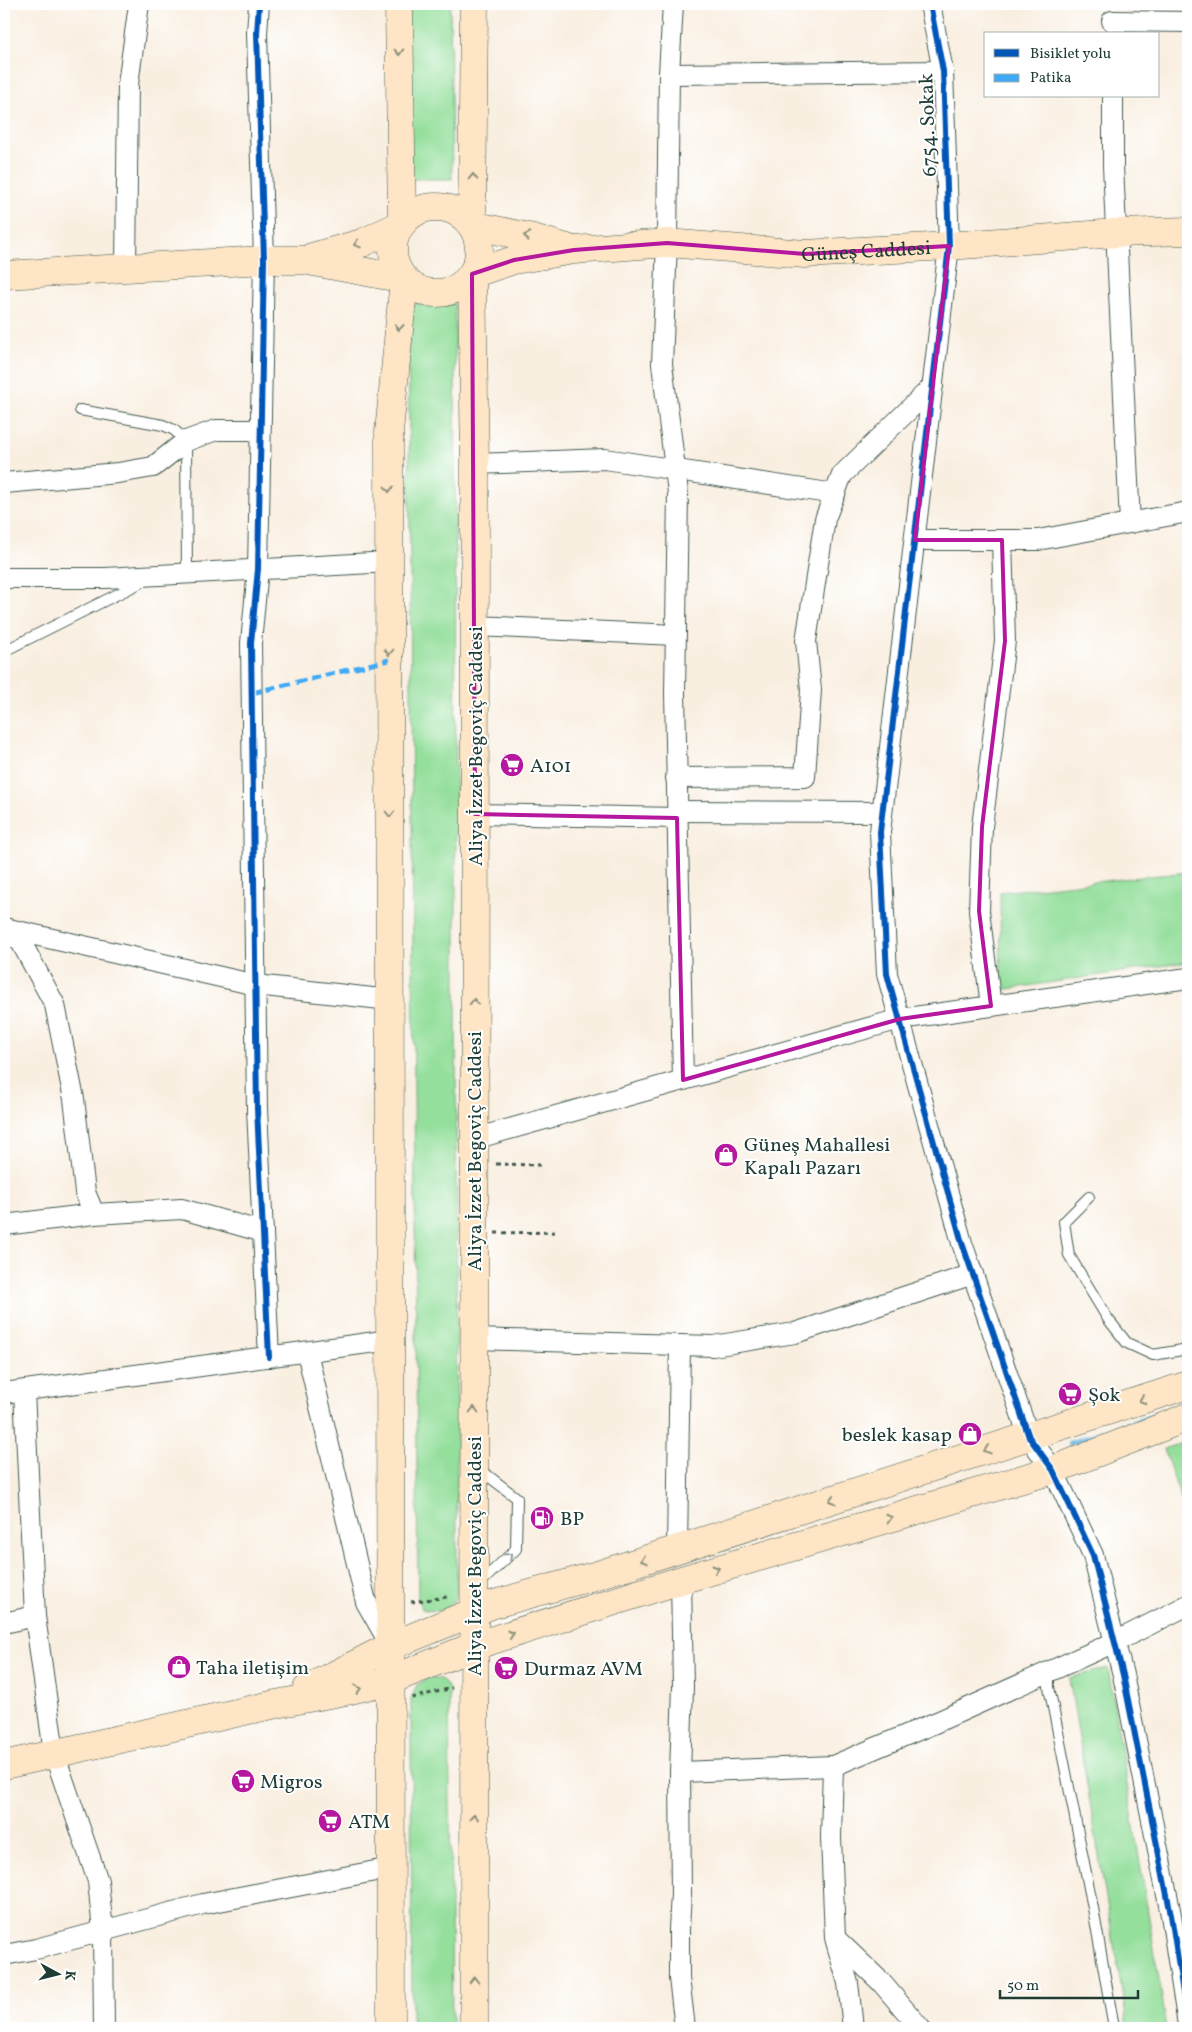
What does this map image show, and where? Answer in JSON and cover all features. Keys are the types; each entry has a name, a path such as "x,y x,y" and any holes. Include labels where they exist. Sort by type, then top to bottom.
{"main road":[{"path":"399,4 402,224"},
{"path":"472,226 474,4"},
{"path":"437,206 451,209 463,215 472,226 478,237 480,250 478,262 472,274 464,283 452,290 440,293 426,292 414,287 397,270 393,252 394,242 402,224 411,214 424,208 437,206"},
{"path":"303,260 362,243 402,224"},
{"path":"472,226 533,238 574,250"},
{"name":"Güneş Caddesi","path":"472,274 514,260 574,250 667,243 805,254 949,246 1116,233 1188,231"},
{"path":"4,275 264,260 303,260 404,278"},
{"name":"Aliya İzzet Begoviç Caddesi","path":"472,274 475,464 474,2028"},
{"path":"391,2028 389,432 404,278"},
{"path":"276,1704 391,1646 474,1599 677,1550 1188,1385"},
{"path":"4,1765 276,1704 351,1690 391,1692 474,1646 681,1580 1053,1470 1188,1418"}],"street":[{"path":"126,269 128,84 139,4"},
{"path":"259,4 257,33 264,260 258,569 251,643 257,1108 269,1357"},
{"path":"673,4 669,74 667,243 662,364 678,493 676,778 683,1080"},
{"name":"6754. Sokak","path":"930,4 943,71 949,246 880,832 887,974 962,1243 1029,1436 1053,1470 1093,1555 1123,1675 1180,1926 1188,2025"},
{"path":"1111,19 1188,22"},
{"path":"669,74 943,71"},
{"path":"1113,98 1116,233 1130,523"},
{"path":"676,778 805,777 811,690 806,641 825,519 842,475 934,386"},
{"path":"4,483 118,473 154,467 186,441 216,430 260,430"},
{"path":"475,464 606,459 834,494"},
{"path":"915,540 1038,540 1188,512"},
{"path":"991,1006 980,911 982,827 1005,641 1002,540"},
{"path":"4,578 105,578 389,562"},
{"path":"475,626 676,635"},
{"path":"475,814 677,815 882,812"},
{"path":"4,928 256,985 390,1000"},
{"path":"4,928 20,942 55,1005 74,1099 85,1192 94,1214"},
{"path":"474,1139 900,1019 1188,978"},
{"path":"4,1224 94,1214 182,1209 263,1232"},
{"path":"474,1339 713,1346 795,1333 973,1274"},
{"path":"4,1393 390,1340"},
{"path":"677,1550 680,1345"},
{"path":"307,1352 366,1602 391,1646"},
{"path":"24,1391 35,1616 54,1753 98,1881 103,1931 104,2028"},
{"path":"681,1580 683,1687 680,1772 682,1893 678,1929 679,1978 685,2028"},
{"path":"680,1772 833,1766 1049,1672 1115,1642 1188,1605"},
{"path":"4,1623 35,1616"},
{"path":"833,1766 831,1837 835,1938 848,1983 853,2028"},
{"path":"4,1955 36,1949 203,1904 391,1868"},
{"path":"835,1938 881,1982 920,2028"}],"lane":[{"path":"80,410 163,425 174,430 186,441 187,573"},
{"path":"4,651 155,575"},
{"path":"1089,1197 1064,1222 1069,1255 1108,1319 1127,1343 1153,1354 1188,1349"},
{"path":"474,1465 517,1498 516,1549 474,1599"},
{"path":"1049,1672 1049,1687 1093,1908 1114,2028"}],"path":[{"path":"492,1164 540,1166"},
{"path":"492,1233 559,1232"},
{"path":"391,1605 474,1599"},
{"path":"391,1692 474,1684"}],"highlighted area":[{"path":"667,243 805,254 949,246 915,540 1002,540 1005,641 982,827 979,911 991,1006 900,1019 683,1080 677,818 475,814 472,274 514,260 574,250"}],"green space":[{"path":"406,4 450,4 452,179 406,179"},
{"path":"1120,4 1188,4 1188,6 1127,11"},
{"path":"455,303 457,1596 446,1608 433,1611 422,1609 418,1601 408,304"},
{"path":"1188,872 1188,962 1001,990 1000,892"},
{"path":"1188,1441 1188,1521 1164,1449"},
{"path":"1108,1668 1167,2028 1128,2028 1069,1678"},
{"path":"430,1677 441,1679 449,1689 452,2028 412,2028 411,1699 417,1685"}],"waterway":[{"path":"1070,1443 1154,1416"}],"marked path":[{"path":"252,693 389,660"}],"cycle path":[{"path":"259,4 257,33 264,260 258,569 251,643 257,1109 269,1357"},
{"path":"930,4 943,71 949,246 880,832 887,974 962,1243 1029,1437 1053,1470 1093,1555 1123,1675 1171,1915 1188,2025"}],"place":[{"name":"A101","path":"512,765"},
{"name":"Güneş Mahallesi Kapalı Pazarı","path":"726,1155"},
{"name":"Şok","path":"1070,1394"},
{"name":"beslek kasap","path":"970,1434"},
{"name":"BP","path":"542,1518"},
{"name":"Taha iletişim","path":"179,1667"},
{"name":"Durmaz AVM","path":"506,1668"},
{"name":"Migros","path":"243,1781"},
{"name":"ATM","path":"330,1821"}]}
